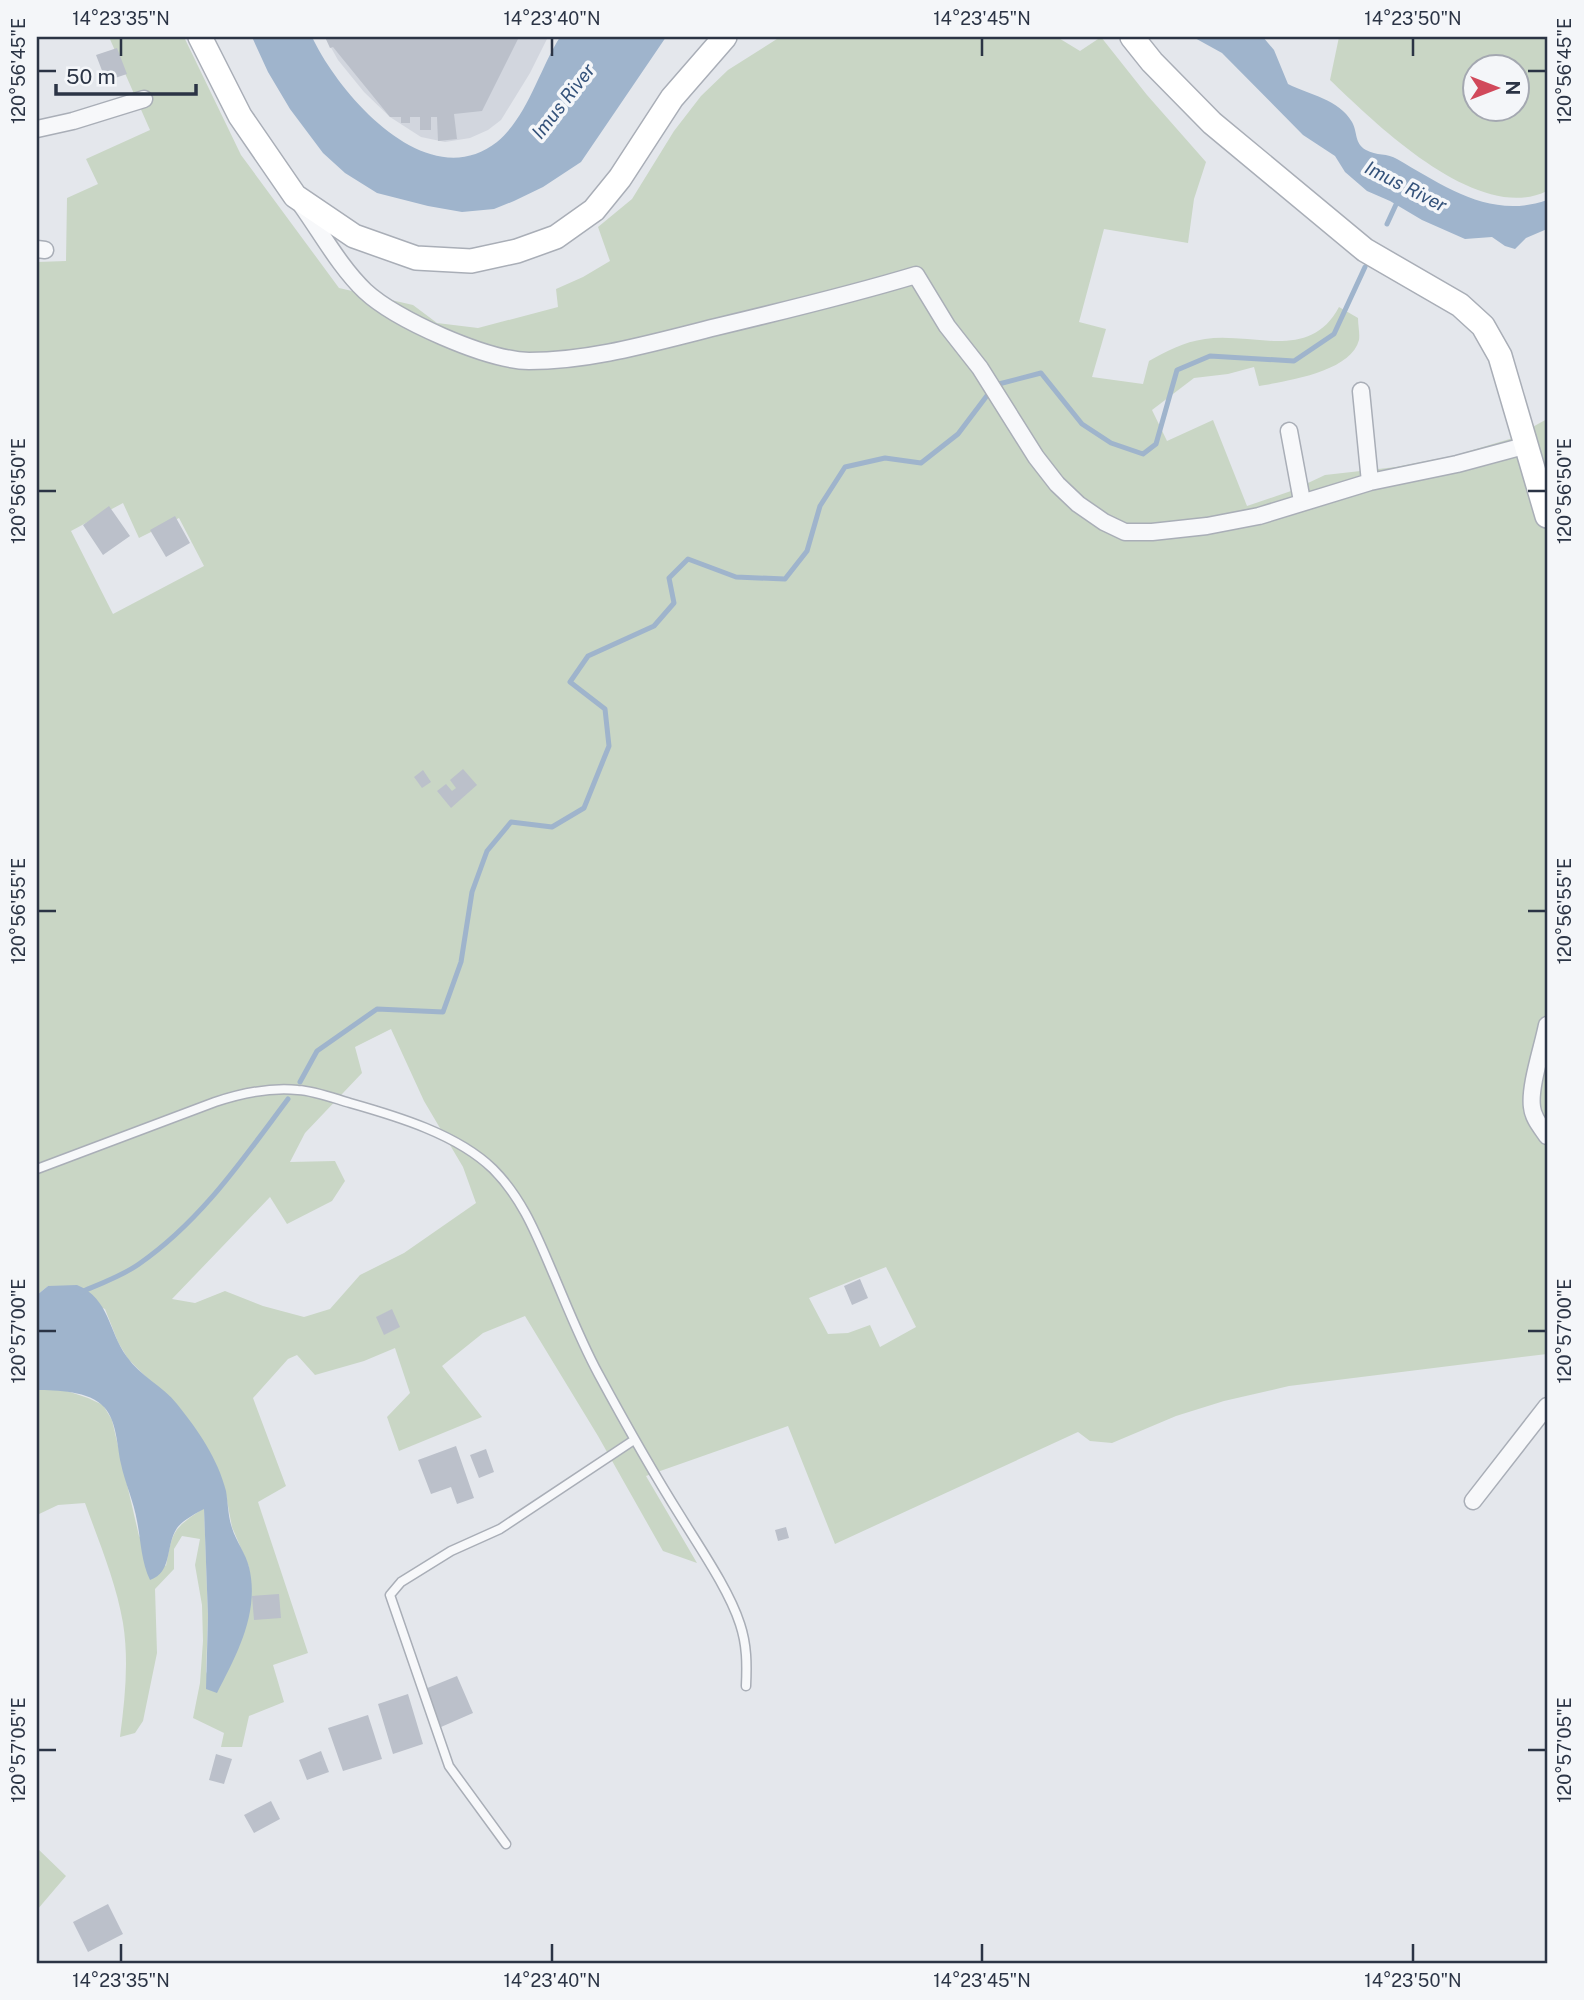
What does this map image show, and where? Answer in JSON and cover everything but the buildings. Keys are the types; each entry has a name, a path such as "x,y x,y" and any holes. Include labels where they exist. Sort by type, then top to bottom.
{"main road":[{"path":"200,37 240,116 295,195 354,236 416,258 471,261 517,251 556,237 594,210 620,178 672,99 725,37"},
{"path":"1132,37 1159,70 1212,123 1365,250 1460,305 1483,326 1500,356 1547,516"}],"street":[{"path":"37,129 144,99"},
{"path":"295,195 340,261 365,291 397,314 464,347 526,361 575,358 638,346 868,290 916,275 947,326 980,368 1036,457 1057,484 1078,504 1104,522 1125,532 1152,533 1259,516 1370,482 1444,467 1528,445"},
{"path":"1362,391 1370,482"},
{"path":"1290,431 1302,501"},
{"path":"1547,1025 1532,1107 1536,1120 1547,1136"},
{"path":"1473,1501 1547,1406"}],"lane":[{"path":"37,1169 215,1102 241,1093 265,1090 299,1090 332,1097 401,1119 466,1149 491,1167 526,1212 539,1236 597,1372 634,1440 708,1562 739,1621 747,1651 746,1686"},
{"path":"506,1844 449,1766 390,1595 401,1582 451,1551 500,1529 634,1440"}],"shaded area":[{"path":"325,37 548,37 501,120 488,130 470,138 445,142 421,137 390,117 364,92 338,60"}],"green space":[{"path":"109,37 184,37 241,155 339,288 413,305 437,323 478,328 558,307 556,289 610,261 598,227 632,199 674,131 701,96 728,70 780,37 1057,37 1080,51 1101,37 1206,162 1194,199 1188,243 1104,229 1079,322 1106,329 1092,377 1143,384 1149,361 1190,342 1223,338 1279,341 1297,339 1313,334 1327,324 1339,307 1358,318 1359,340 1354,351 1331,367 1300,378 1259,386 1254,367 1228,374 1194,378 1152,410 1167,441 1213,420 1247,506 1291,491 1325,475 1396,467 1456,455 1513,438 1547,419 1547,1354 1289,1386 1224,1401 1176,1416 1112,1443 1090,1441 1078,1432 835,1544 788,1426 646,1476 697,1563 663,1551 598,1436 525,1316 483,1333 442,1366 482,1417 399,1451 387,1417 410,1393 395,1348 364,1361 315,1375 297,1355 288,1359 253,1398 286,1486 258,1502 308,1653 273,1665 284,1702 249,1716 242,1747 221,1747 224,1733 193,1718 200,1683 203,1641 202,1605 195,1565 200,1539 182,1536 174,1549 174,1569 155,1589 157,1653 143,1721 135,1733 120,1737 126,1666 120,1608 107,1562 85,1503 58,1505 37,1515 37,1390 64,1390 103,1405 112,1420 139,1536 166,1566 176,1531 204,1508 208,1616 206,1674 249,1567 232,1527 225,1490 148,1379 128,1359 105,1309 48,1286 37,1295 37,262 66,261 67,198 98,184 86,159 150,130","holes":["123,503 139,538 179,518 204,566 113,614 71,531","391,1029 424,1101 463,1167 476,1203 404,1253 360,1275 330,1309 304,1317 263,1306 225,1291 195,1303 172,1299 270,1197 287,1224 332,1201 345,1181 335,1161 290,1162 305,1133 362,1073 355,1047","886,1267 916,1327 880,1347 870,1325 848,1333 828,1334 809,1298"]},
{"path":"1339,37 1547,37 1547,191 1520,198 1490,194 1460,182 1400,143 1330,80"},
{"path":"37,1848 66,1876 37,1910"}],"water":[{"name":"Imus River","path":"252,37 312,37 342,85 364,110 388,132 415,148 442,157 470,156 497,142 508,131 525,106 560,37 666,37 581,162 543,187 514,201 494,209 462,212 377,193 345,173 323,153 290,109 268,72"},
{"name":"Imus River","path":"1193,37 1263,37 1274,50 1288,84 1323,98 1339,108 1352,122 1358,141 1366,150 1393,157 1450,189 1487,203 1507,206 1547,200 1547,229 1526,238 1515,249 1492,237 1465,239 1367,191 1345,172 1335,156 1303,135 1222,53"},
{"path":"77,1285 96,1298 132,1364 185,1414 206,1445 222,1479 232,1528 246,1557 252,1584 245,1632 217,1693 206,1689 208,1616 204,1509 177,1528 162,1571 150,1580 114,1426 108,1413 98,1402 82,1395 37,1390 37,1295 48,1286"}],"waterway":[{"name":"Imus River","path":"1387,224 1399,198"},
{"path":"300,1082 317,1051 377,1009 443,1012 461,962 472,892 487,851 511,822 552,827 584,808 609,746 605,709 570,682 588,656 654,626 674,603 669,578 688,559 736,577 785,579 807,551 820,506 845,467 885,458 921,463 958,434 995,385 1041,373 1082,424 1111,443 1143,454 1156,444 1177,370 1210,356 1294,361 1334,334 1365,267"},
{"path":"81,1292 132,1268 182,1229 220,1188 288,1099"}]}
